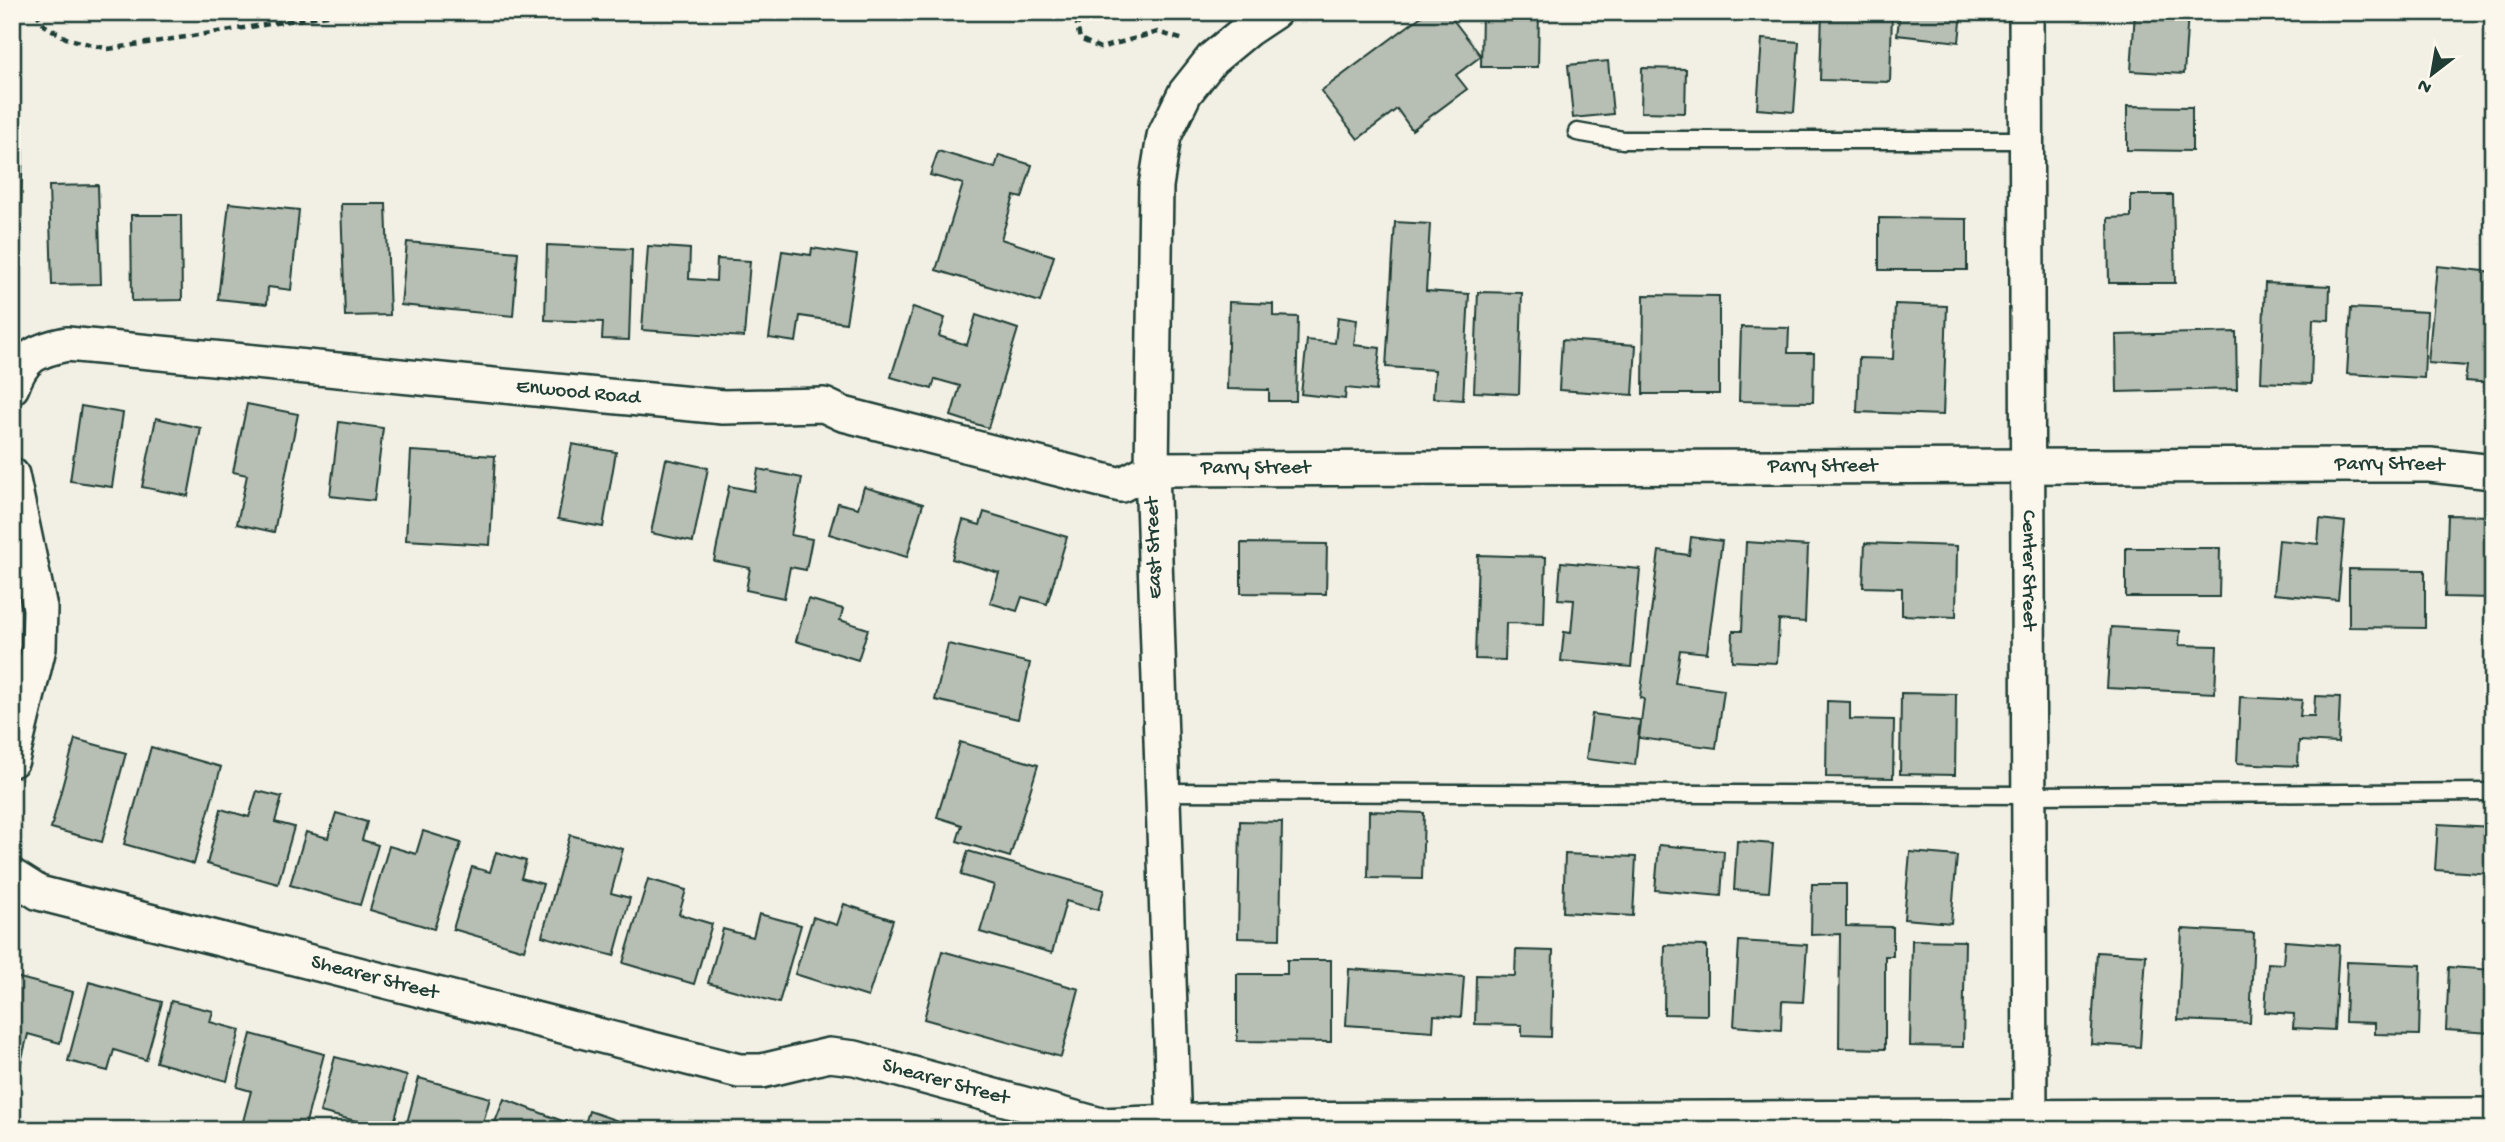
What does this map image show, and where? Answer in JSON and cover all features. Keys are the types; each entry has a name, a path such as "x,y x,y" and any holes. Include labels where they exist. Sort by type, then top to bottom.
{"street":[{"name":"East Street","path":"1174,1126 1152,469 1156,186 1164,136 1185,93 1212,59 1274,12"},
{"name":"Center Street","path":"2026,12 2030,1124"},
{"name":"Enwood Road","path":"12,387 19,367 41,349 68,344 723,407 824,405 843,414 1121,485 1152,469"},
{"name":"Parry Street","path":"1152,469 2430,465 2493,472"},
{"path":"12,475 40,608 39,648 12,760"},
{"name":"Shearer Street","path":"12,876 39,893 739,1071 762,1071 829,1055 855,1058 1101,1125 1174,1126 1233,1120 2030,1124 2493,1115"}],"lane":[{"path":"1577,132 1623,140 2026,140"},
{"path":"1163,792 2493,792"}],"path":[{"path":"36,12 44,24 66,38 108,49 347,12"},
{"path":"1090,12 1077,24 1080,39 1100,48 1158,32 1184,40 1212,59"},
{"path":"1108,12 1122,12"}],"building":[{"path":"1427,12 1447,12 1481,56 1456,75 1467,89 1412,130 1397,109 1358,139 1321,91"},
{"path":"1482,12 1539,12 1538,67 1481,67"},
{"path":"1822,12 1892,12 1890,82 1820,80"},
{"path":"1900,12 1962,12 1959,42 1897,35"},
{"path":"2135,12 2188,12 2184,74 2131,71"},
{"path":"1762,39 1799,42 1794,112 1757,109"},
{"path":"1608,61 1613,114 1573,118 1568,65"},
{"path":"1642,68 1686,69 1685,113 1641,112"},
{"path":"2127,106 2192,107 2192,151 2127,150"},
{"path":"12,132 23,132 21,221 12,220"},
{"path":"938,151 995,168 999,155 1032,165 1022,198 1014,196 1001,239 1054,256 1040,302 936,270 963,184 930,175"},
{"path":"98,185 101,284 52,285 49,186"},
{"path":"2131,195 2173,195 2175,283 2109,283 2108,218 2131,217"},
{"path":"229,203 299,210 291,290 268,287 267,304 218,299"},
{"path":"341,204 386,204 390,315 345,316"},
{"path":"131,215 181,215 182,300 132,301"},
{"path":"1879,218 1967,219 1967,270 1879,270"},
{"path":"1395,222 1430,224 1426,291 1469,294 1463,400 1433,398 1435,370 1386,367"},
{"path":"407,242 518,252 513,316 401,305"},
{"path":"547,245 632,249 629,340 602,339 603,322 545,320"},
{"path":"648,246 690,249 689,279 716,281 717,259 750,261 744,337 642,330"},
{"path":"812,248 857,255 846,323 800,316 796,342 769,338 782,251 811,255"},
{"path":"2437,266 2493,272 2493,383 2465,381 2467,366 2428,363"},
{"path":"2265,283 2330,286 2329,320 2313,319 2311,384 2261,382"},
{"path":"1478,292 1522,293 1519,394 1474,392"},
{"path":"1644,295 1719,296 1719,394 1643,394"},
{"path":"1229,302 1273,304 1273,316 1298,317 1296,401 1269,401 1269,390 1227,389"},
{"path":"1895,304 1947,306 1943,415 1857,412 1859,358 1893,359"},
{"path":"913,307 945,318 939,336 967,345 976,315 1018,329 988,428 951,416 960,386 935,379 932,389 891,377"},
{"path":"2351,308 2427,312 2424,378 2347,374"},
{"path":"1338,317 1357,320 1354,345 1380,348 1376,391 1346,388 1345,399 1301,394 1307,340 1335,343"},
{"path":"1741,327 1789,328 1788,353 1814,353 1813,402 1739,401"},
{"path":"2236,332 2237,389 2117,392 2116,335"},
{"path":"1562,340 1636,345 1633,395 1559,390"},
{"path":"247,404 298,414 274,532 237,524 247,475 233,472"},
{"path":"81,406 123,413 112,487 70,481"},
{"path":"156,418 201,428 188,496 142,487"},
{"path":"339,422 383,428 374,501 330,496"},
{"path":"572,444 616,452 603,527 558,519"},
{"path":"411,451 495,456 490,545 406,540"},
{"path":"666,459 708,468 693,542 651,533"},
{"path":"758,469 802,478 791,535 812,539 806,570 790,567 784,598 746,590 750,568 714,561 729,486 754,491"},
{"path":"864,487 923,504 907,557 829,534 838,503 858,508"},
{"path":"984,512 1067,537 1047,604 1022,597 1017,611 990,603 999,573 952,559 963,520 980,525"},
{"path":"2448,515 2493,516 2493,598 2445,597"},
{"path":"2320,519 2345,522 2338,600 2274,594 2279,540 2318,544"},
{"path":"1691,537 1722,541 1707,653 1680,650 1675,683 1724,690 1716,748 1639,738 1644,699 1640,698 1659,551 1689,555"},
{"path":"1746,542 1808,546 1805,622 1779,620 1777,663 1732,661 1733,631 1742,631"},
{"path":"1241,543 1327,544 1326,594 1241,593"},
{"path":"1865,543 1957,546 1956,617 1902,615 1902,588 1863,587"},
{"path":"2126,548 2220,548 2219,597 2126,597"},
{"path":"1478,555 1546,557 1544,624 1506,623 1505,660 1475,659"},
{"path":"1561,562 1640,569 1631,667 1561,661 1564,632 1571,633 1574,600 1558,599"},
{"path":"2349,569 2425,570 2425,628 2349,627"},
{"path":"808,599 843,609 840,620 868,629 858,660 796,641"},
{"path":"2111,627 2180,631 2179,645 2217,646 2215,693 2107,688"},
{"path":"948,644 1030,663 1018,719 935,700"},
{"path":"1901,693 1956,694 1955,775 1900,774"},
{"path":"2315,696 2340,697 2338,743 2299,741 2298,766 2237,763 2240,697 2302,700 2300,716 2314,716"},
{"path":"1827,701 1850,702 1850,719 1894,720 1893,778 1826,777"},
{"path":"1592,714 1640,720 1635,765 1586,759"},
{"path":"75,739 126,753 102,842 51,828"},
{"path":"960,742 1038,765 1010,857 957,841 962,825 937,817"},
{"path":"151,747 221,767 194,864 124,844"},
{"path":"257,791 282,797 275,822 294,827 278,884 207,864 221,809 249,817"},
{"path":"1369,811 1424,813 1422,879 1368,878"},
{"path":"336,813 367,822 362,840 378,845 360,905 290,885 306,832 328,838"},
{"path":"1240,821 1282,822 1280,939 1238,938"},
{"path":"2438,824 2493,827 2493,874 2435,870"},
{"path":"423,831 461,843 434,929 370,910 389,846 416,854"},
{"path":"570,835 623,849 611,893 630,898 614,956 542,936"},
{"path":"1737,841 1773,844 1769,892 1734,890"},
{"path":"1659,845 1724,851 1721,896 1655,890"},
{"path":"968,851 1104,890 1098,910 1066,901 1052,953 980,932 994,885 961,875"},
{"path":"496,852 526,861 521,878 543,884 524,950 453,929 472,867 490,872"},
{"path":"1910,852 1957,856 1951,923 1904,919"},
{"path":"1565,854 1636,857 1633,916 1563,912"},
{"path":"648,879 686,890 679,914 712,924 694,984 623,963"},
{"path":"1812,884 1846,884 1846,926 1893,927 1893,956 1885,956 1885,1049 1839,1048 1840,934 1811,935"},
{"path":"844,904 893,920 868,997 795,974 813,917 837,925"},
{"path":"759,914 801,925 779,1003 708,983 723,929 753,937"},
{"path":"2182,929 2254,933 2250,1023 2178,1020"},
{"path":"1912,940 1965,941 1963,1047 1910,1046"},
{"path":"1739,941 1807,945 1803,1002 1782,1001 1781,1030 1734,1026"},
{"path":"2285,941 2339,945 2334,1030 2293,1028 2294,1014 2265,1012 2268,963 2283,964"},
{"path":"1665,945 1707,946 1707,1015 1664,1014"},
{"path":"1516,950 1553,951 1551,1037 1522,1036 1522,1025 1475,1024 1476,975 1515,976"},
{"path":"942,951 1079,989 1061,1057 924,1019"},
{"path":"2097,952 2146,955 2140,1047 2091,1044"},
{"path":"1287,960 1331,960 1331,1042 1237,1041 1237,974 1287,974"},
{"path":"2347,962 2421,965 2419,1035 2375,1034 2375,1023 2345,1022"},
{"path":"2449,967 2493,970 2491,1033 2446,1030"},
{"path":"1349,969 1464,977 1461,1017 1434,1015 1433,1031 1346,1025"},
{"path":"12,976 73,992 60,1043 28,1034 20,1066 12,1064"},
{"path":"89,982 162,1002 146,1060 114,1050 108,1071 68,1061"},
{"path":"171,1001 213,1011 210,1022 240,1030 227,1081 156,1062"},
{"path":"251,1034 324,1054 304,1130 241,1129 251,1091 237,1087"},
{"path":"335,1057 407,1076 392,1130 320,1112"},
{"path":"419,1078 490,1098 481,1130 405,1130"},
{"path":"504,1099 573,1125 572,1130 492,1130"},
{"path":"589,1111 644,1130 583,1130"}]}
